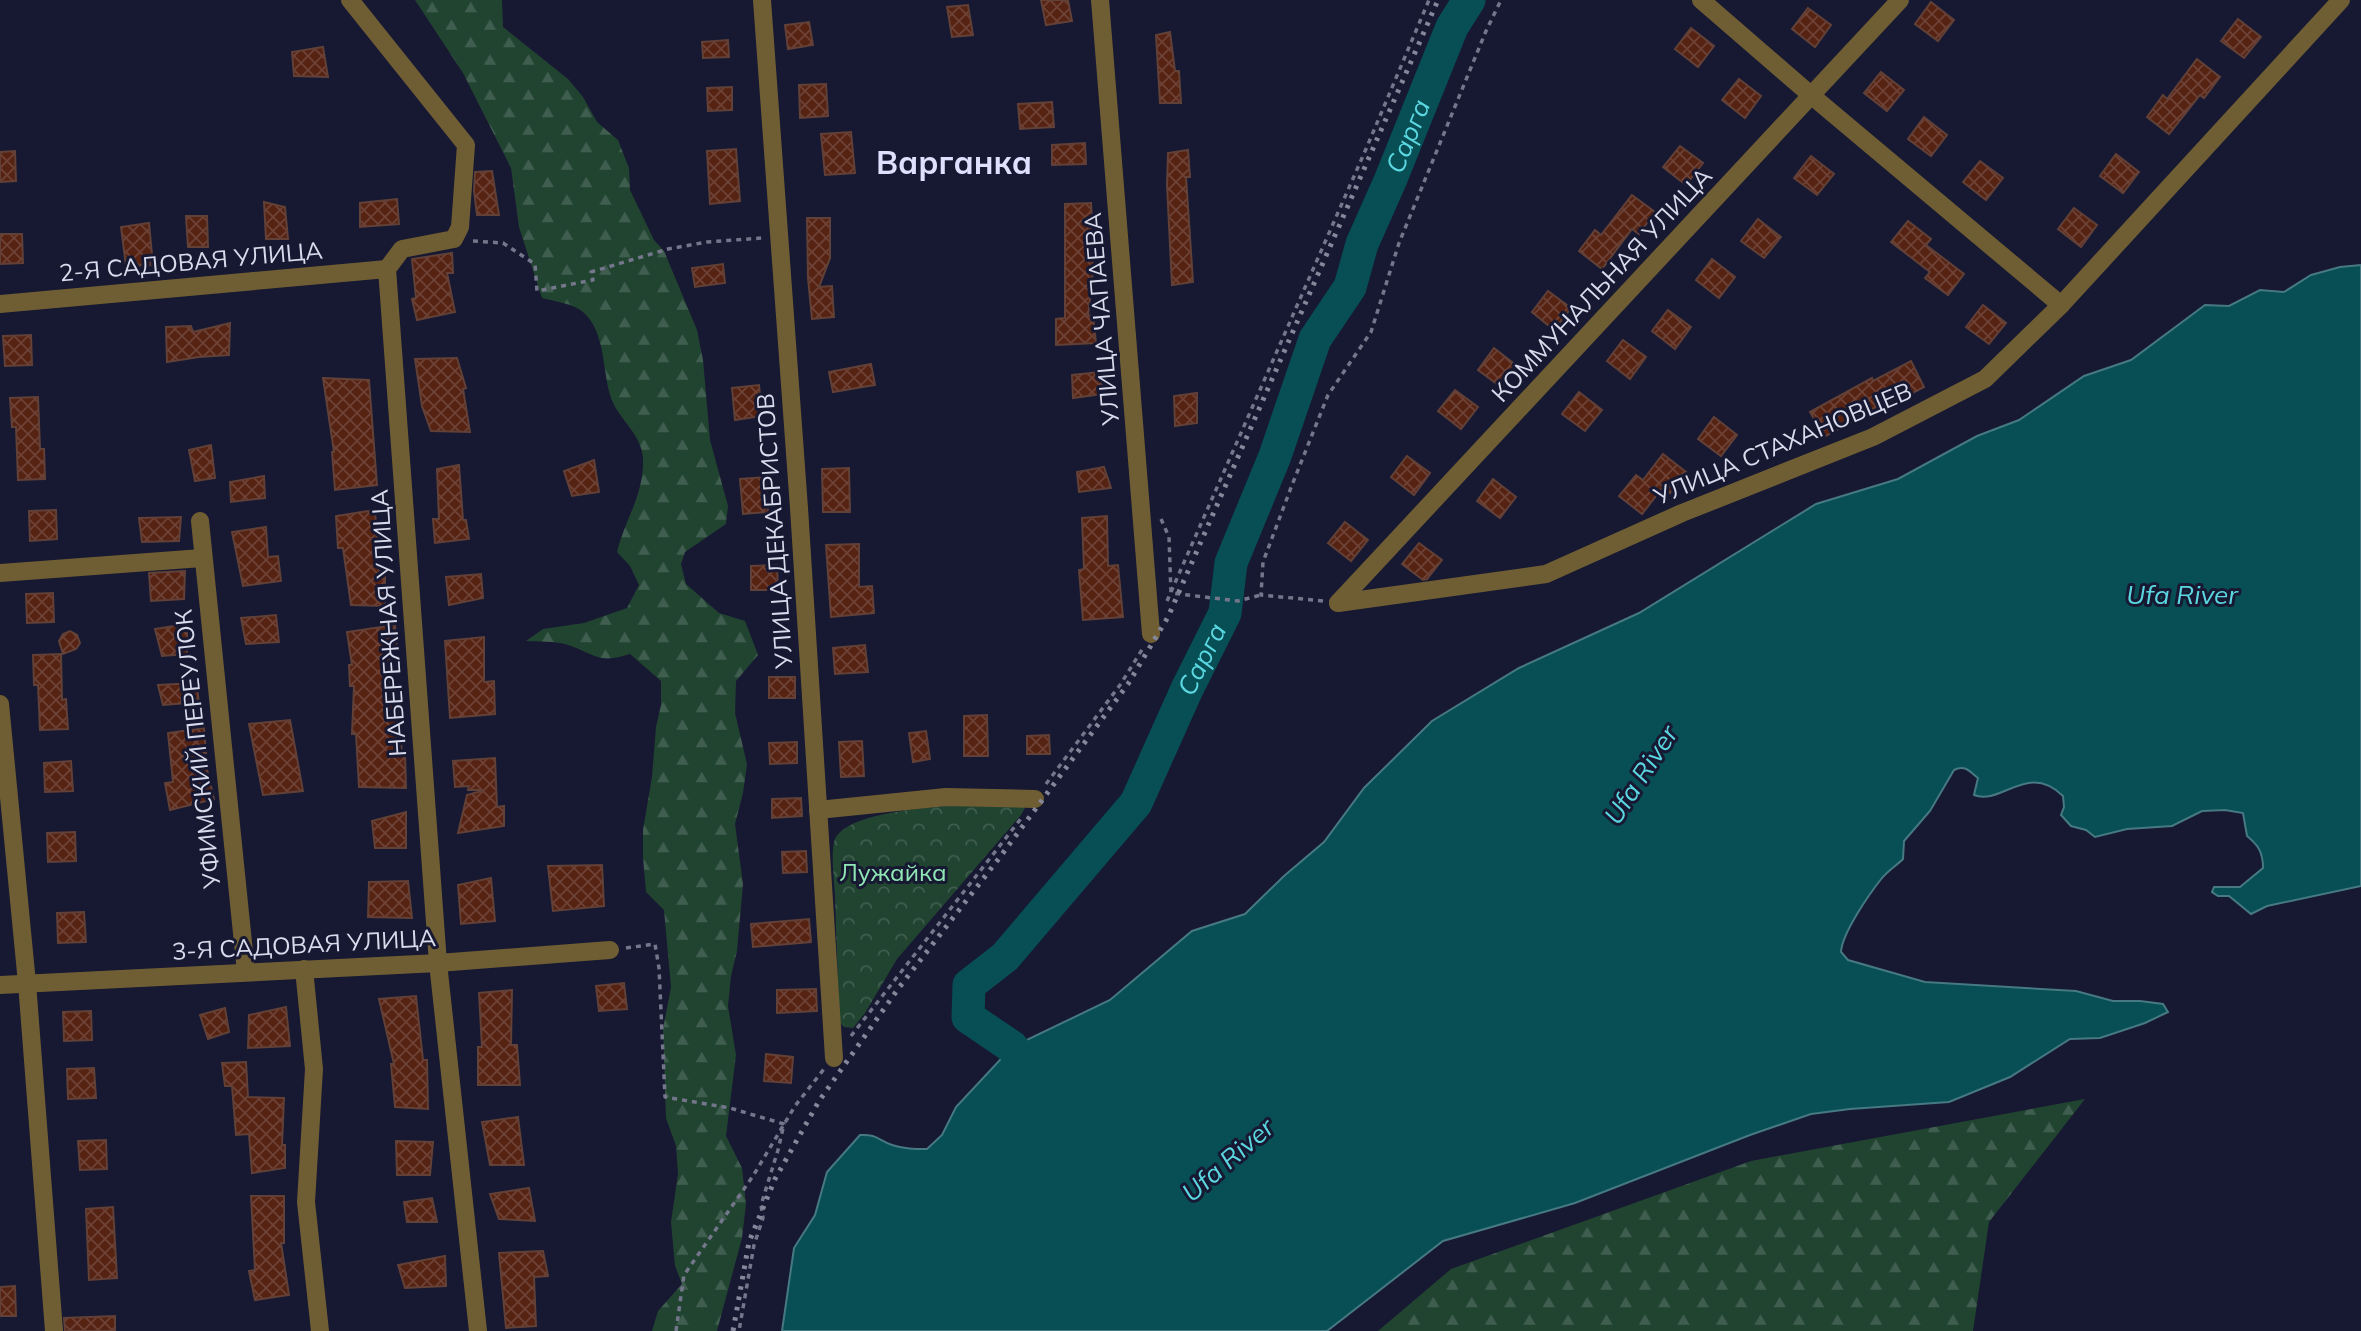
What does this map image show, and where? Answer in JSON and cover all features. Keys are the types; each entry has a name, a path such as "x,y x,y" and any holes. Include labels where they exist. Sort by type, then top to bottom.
{"street":[{"path":"350,0 466,145 460,227 454,239 402,248 387,269"},
{"name":"УЛИЦА ДЕКАБРИСТОВ","path":"762,0 799,508 834,1058"},
{"name":"УЛИЦА ЧАПАЕВА","path":"1100,0 1152,634"},
{"path":"1701,0 2061,305"},
{"name":"КОММУНАЛЬНАЯ УЛИЦА","path":"1338,603 1900,0"},
{"name":"УЛИЦА СТАХАНОВЦЕВ","path":"1338,603 1546,574 1682,513 1873,437 1984,379 2061,305 2341,0"},
{"name":"2-Я САДОВАЯ УЛИЦА","path":"0,304 387,269"},
{"name":"НАБЕРЕЖНАЯ УЛИЦА","path":"387,269 438,963 478,1331"},
{"name":"УФИМСКИЙ ПЕРЕУЛОК","path":"200,521 246,972"},
{"path":"0,573 202,558"},
{"path":"0,704 27,982 54,1331"},
{"path":"818,810 946,797 1035,799"},
{"name":"3-Я САДОВАЯ УЛИЦА","path":"0,985 438,963 610,950"},
{"path":"304,969 314,1069 306,1202 320,1331"}],"path":[{"path":"1166,604 1351,186 1429,0"},
{"path":"1261,595 1263,562 1302,459 1328,395 1371,332 1399,243 1501,0"},
{"path":"454,239 503,243 535,264 537,291 593,281 591,272 668,250 707,242 778,237"},
{"path":"1159,515 1168,537 1171,593"},
{"path":"1171,593 1238,601 1261,595 1338,603"},
{"path":"676,1331 684,1275 753,1176 795,1106 1023,817 1120,685 1152,634"},
{"path":"610,950 655,944 660,980 665,1097 730,1108 784,1125"},
{"path":"739,1331 754,1245 763,1218 761,1205 784,1125"}],"green space":[{"path":"415,0 502,0 503,27 568,79 583,97 597,122 618,140 629,168 630,190 654,240 664,251 697,330 703,360 710,440 728,506 726,524 685,552 681,564 686,584 719,613 745,621 758,655 736,681 735,713 747,764 735,824 743,884 737,951 728,1006 736,1055 726,1136 742,1168 746,1204 742,1238 717,1331 652,1331 658,1311 682,1284 675,1266 671,1222 678,1174 676,1146 666,1118 663,1029 671,987 664,910 646,892 643,858 643,830 661,705 661,681 630,654 602,658 565,644 526,641 543,629 584,623 627,608 639,585 630,566 617,552 640,484 642,450 611,398 600,341 590,320 574,307 542,298 519,227 511,168 463,73"},
{"name":"Лужайка","path":"1022,803 1025,808 1021,815 897,959 865,1013 853,1028 844,1027 840,1023 833,861 834,842 844,829 863,820 889,813 951,806"},
{"path":"2085,1099 1989,1222 1973,1331 1378,1331 1451,1269 1751,1161"}],"water":[{"name":"Ufa River","path":"2361,265 2361,886 2267,906 2251,914 2229,896 2218,896 2212,892 2214,887 2240,887 2263,868 2259,849 2247,836 2243,813 2225,810 2202,811 2172,826 2127,829 2095,837 2086,830 2071,826 2061,815 2064,807 2063,796 2050,786 2027,783 1984,797 1974,795 1978,778 1967,770 1958,768 1954,770 1930,811 1904,841 1903,859 1882,878 1864,903 1851,924 1841,952 1848,960 1925,982 2076,991 2113,1001 2163,1004 2168,1012 2100,1038 2070,1039 2010,1077 1949,1102 1811,1114 1575,1203 1443,1241 1327,1331 782,1331 794,1248 815,1215 827,1172 860,1135 874,1136 901,1147 927,1149 942,1135 956,1107 1012,1047 1110,1000 1192,931 1245,914 1324,842 1364,788 1432,721 1519,668 1639,613 1816,504 1898,479 1977,436 2019,420 2084,376 2131,360 2205,305 2229,306 2260,290 2284,292 2311,275 2340,267"}],"building":[{"path":"1041,0 1068,0 1072,21 1046,25"},
{"path":"1931,2 1954,20 1938,41 1915,24"},
{"path":"968,5 973,35 952,37 947,7"},
{"path":"1808,8 1831,25 1815,47 1792,29"},
{"path":"2238,19 2261,37 2244,58 2221,41"},
{"path":"809,22 813,45 788,49 785,25"},
{"path":"1691,28 1714,46 1698,67 1675,49"},
{"path":"1170,32 1175,71 1179,71 1181,103 1160,103 1156,35"},
{"path":"728,40 729,57 703,58 702,42"},
{"path":"323,47 328,77 294,76 292,52"},
{"path":"2197,59 2220,77 2204,98 2200,95 2169,134 2147,117 2163,95 2167,99"},
{"path":"1881,72 1904,90 1887,111 1864,93"},
{"path":"1739,79 1761,96 1745,118 1722,100"},
{"path":"826,84 828,116 800,118 799,85"},
{"path":"732,87 732,110 708,111 707,88"},
{"path":"1052,102 1054,127 1020,129 1018,104"},
{"path":"1924,117 1947,135 1931,156 1908,139"},
{"path":"851,132 855,173 825,175 821,134"},
{"path":"1085,143 1086,164 1052,165 1052,145"},
{"path":"1680,146 1703,163 1686,185 1663,167"},
{"path":"736,149 740,201 710,204 707,151"},
{"path":"1188,150 1190,177 1186,177 1193,282 1172,285 1168,153"},
{"path":"15,151 16,181 0,182 0,152"},
{"path":"2116,154 2139,172 2123,193 2100,176"},
{"path":"1811,156 1834,174 1817,195 1794,178"},
{"path":"1980,161 2003,178 1986,200 1963,182"},
{"path":"492,171 499,215 477,215 475,172"},
{"path":"1632,195 1655,212 1639,234 1632,229 1602,269 1579,251 1595,230 1601,235"},
{"path":"397,199 399,224 360,227 360,203"},
{"path":"264,202 285,207 288,239 266,239"},
{"path":"1091,203 1093,271 1088,316 1093,315 1096,343 1056,345 1056,319 1065,318 1065,204"},
{"path":"2074,208 2097,225 2081,247 2058,229"},
{"path":"186,216 207,216 208,247 188,247"},
{"path":"807,218 830,218 830,258 819,287 832,286 834,317 812,319"},
{"path":"1758,219 1781,237 1764,258 1741,241"},
{"path":"1908,221 1931,239 1926,245 1964,274 1948,295 1925,278 1930,272 1891,242"},
{"path":"149,223 153,265 126,266 121,227"},
{"path":"0,234 22,234 23,263 0,264"},
{"path":"452,253 453,273 447,273 455,312 417,320 412,299 416,298 412,259"},
{"path":"1712,259 1735,277 1719,298 1696,280"},
{"path":"723,264 725,283 695,287 692,268"},
{"path":"1548,291 1571,308 1554,330 1532,312"},
{"path":"1983,305 2006,323 1989,344 1966,327"},
{"path":"1668,310 1691,327 1675,349 1652,331"},
{"path":"230,323 229,355 167,362 166,327 191,326 193,332"},
{"path":"31,335 32,365 5,366 3,336"},
{"path":"1623,340 1646,357 1630,379 1607,361"},
{"path":"1494,348 1517,366 1501,387 1478,370"},
{"path":"457,358 466,388 463,389 470,432 431,431 422,406 415,359"},
{"path":"1911,361 1924,387 1899,400 1898,397 1824,437 1810,412 1872,378 1873,381"},
{"path":"871,364 875,385 833,392 829,372"},
{"path":"1100,372 1103,394 1073,398 1072,375"},
{"path":"323,378 369,380 377,485 335,490 334,452"},
{"path":"759,385 762,416 735,420 732,388"},
{"path":"1455,390 1478,407 1461,429 1438,411"},
{"path":"1579,392 1602,410 1585,431 1562,414"},
{"path":"1197,393 1197,423 1175,426 1174,396"},
{"path":"38,397 40,449 44,449 45,479 18,480 16,427 12,427 10,398"},
{"path":"1714,417 1737,435 1721,456 1698,439"},
{"path":"211,445 215,478 195,481 189,450"},
{"path":"1663,454 1686,472 1670,493 1663,487 1642,514 1619,496 1636,475 1643,480"},
{"path":"1407,456 1430,473 1414,495 1391,477"},
{"path":"594,460 599,492 572,496 564,471"},
{"path":"459,465 463,520 466,520 469,539 435,543 433,519 439,519 437,469"},
{"path":"1104,467 1111,488 1079,492 1077,472"},
{"path":"849,468 850,512 823,512 822,469"},
{"path":"264,476 265,498 231,502 230,482"},
{"path":"766,477 768,512 743,514 740,479"},
{"path":"1493,479 1516,497 1500,518 1477,501"},
{"path":"56,510 57,539 30,541 29,511"},
{"path":"375,510 379,573 385,573 385,606 351,605 343,548 338,548 336,516"},
{"path":"1107,516 1108,566 1118,565 1123,617 1083,620 1079,570 1084,569 1082,518"},
{"path":"181,517 179,541 142,542 139,518"},
{"path":"1345,522 1368,540 1351,561 1328,543"},
{"path":"266,527 268,557 278,556 281,581 243,586 232,532"},
{"path":"1419,543 1442,560 1427,579 1423,580 1402,564"},
{"path":"859,544 859,587 872,586 874,613 831,617 826,545"},
{"path":"777,565 778,590 751,590 751,566"},
{"path":"185,571 184,599 151,601 149,573"},
{"path":"481,574 483,598 449,605 446,577"},
{"path":"53,593 54,622 27,623 26,594"},
{"path":"276,615 279,642 246,644 241,618"},
{"path":"187,624 187,654 162,656 155,629"},
{"path":"395,625 397,650 387,650 398,709 402,754 405,753 406,788 359,787 356,734 352,734 354,686 350,686 349,665 352,665 347,632"},
{"path":"70,631 77,635 80,643 76,649 63,654 59,641 63,634"},
{"path":"484,637 484,682 494,681 495,714 450,718 445,641"},
{"path":"865,645 868,672 835,674 833,648"},
{"path":"61,654 62,700 66,699 68,729 40,730 38,685 34,685 33,655"},
{"path":"769,677 795,677 795,698 769,698"},
{"path":"196,683 199,702 163,705 158,685"},
{"path":"987,715 988,756 964,756 964,716"},
{"path":"290,720 303,791 263,795 249,724"},
{"path":"204,728 206,753 203,753 214,799 170,810 165,783 173,782 168,733"},
{"path":"926,731 930,759 913,762 909,733"},
{"path":"1049,735 1050,754 1027,754 1027,736"},
{"path":"862,741 864,776 841,777 839,742"},
{"path":"797,742 797,763 770,764 769,743"},
{"path":"495,758 497,807 504,806 504,826 458,833 467,795 485,790 468,790 469,786 455,787 453,761"},
{"path":"71,761 73,791 45,792 44,763"},
{"path":"801,798 802,816 772,818 772,799"},
{"path":"406,812 406,848 375,848 372,821"},
{"path":"75,832 76,861 48,862 47,833"},
{"path":"806,851 807,872 783,873 782,852"},
{"path":"602,865 604,906 553,911 548,866"},
{"path":"491,878 495,921 461,924 458,885"},
{"path":"408,881 412,918 368,917 369,882"},
{"path":"84,912 86,942 58,943 57,913"},
{"path":"809,919 811,942 753,947 751,924"},
{"path":"624,983 627,1009 599,1011 596,986"},
{"path":"816,989 817,1011 777,1013 777,990"},
{"path":"512,990 511,1045 517,1045 520,1085 478,1085 478,1047 482,1047 479,993"},
{"path":"416,996 423,1060 427,1060 428,1109 395,1107 391,1064 394,1064 379,999"},
{"path":"286,1007 290,1046 248,1048 249,1015"},
{"path":"225,1008 229,1032 208,1039 200,1015"},
{"path":"91,1011 92,1040 64,1041 63,1012"},
{"path":"766,1054 793,1057 791,1083 764,1081"},
{"path":"246,1062 248,1097 284,1098 282,1145 285,1145 285,1168 252,1173 249,1134 236,1135 232,1086 225,1086 222,1063"},
{"path":"94,1068 96,1098 68,1099 67,1069"},
{"path":"518,1117 524,1165 490,1165 482,1122"},
{"path":"106,1140 107,1169 80,1170 78,1141"},
{"path":"396,1141 433,1142 430,1175 397,1175"},
{"path":"529,1188 535,1221 499,1219 490,1194"},
{"path":"251,1196 284,1196 284,1243 281,1243 289,1295 255,1300 249,1271 255,1270"},
{"path":"432,1198 437,1222 407,1222 404,1202"},
{"path":"113,1207 117,1278 89,1280 86,1209"},
{"path":"543,1251 548,1276 534,1277 536,1326 506,1328 499,1253"},
{"path":"445,1256 446,1286 405,1288 398,1265"},
{"path":"15,1286 16,1316 0,1316 0,1287"},
{"path":"115,1316 115,1331 65,1331 64,1318"}],"waterway":[{"name":"Сарга","path":"1040,1082 1012,1047 968,1017 969,985 1005,957 1136,803 1187,689 1225,613 1231,563 1275,456 1315,339 1350,287 1362,244 1452,27 1469,0"}],"railway":[{"path":"733,1331 749,1242 775,1179 819,1101 898,989 1128,684 1168,617 1438,0"}],"district":[{"name":"Варганка","path":"954,163"}]}
